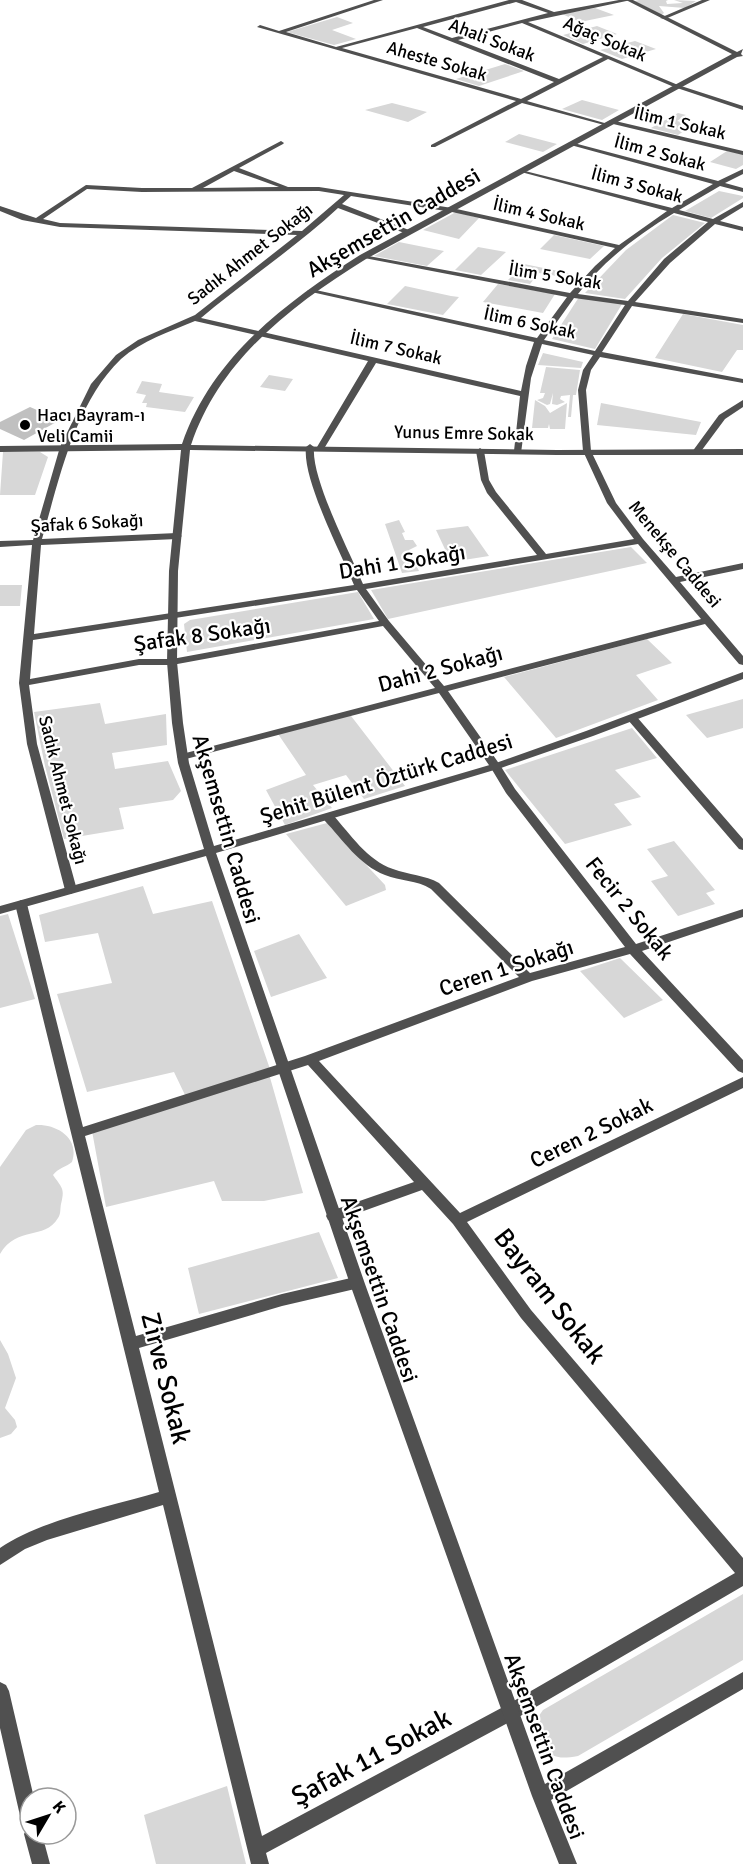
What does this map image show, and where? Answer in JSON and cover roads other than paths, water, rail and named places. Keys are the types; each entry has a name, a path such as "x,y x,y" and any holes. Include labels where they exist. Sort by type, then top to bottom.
{"street":[{"path":"280,33 380,0"},
{"path":"477,0 492,5"},
{"path":"336,48 516,0 554,14"},
{"path":"452,40 522,21 628,0 741,54"},
{"path":"663,18 707,0"},
{"name":"Ağaç Sokak","path":"522,21 676,86 743,108"},
{"name":"Aheste Sokak","path":"260,27 608,123"},
{"name":"Ahali Sokak","path":"416,27 558,81"},
{"name":"Akşemsettin Caddesi","path":"568,1864 541,1796 355,1283 284,1067 241,950 182,756 172,662 170,617 185,446 203,404 218,381 260,334 311,291 363,257 676,86 741,54"},
{"path":"433,146 608,57"},
{"name":"İlim 1 Sokak","path":"608,123 743,153"},
{"path":"193,190 281,143"},
{"name":"İlim 2 Sokak","path":"570,144 743,190"},
{"path":"233,168 293,190"},
{"name":"İlim 3 Sokak","path":"523,171 743,229"},
{"path":"518,451 532,356 540,340 571,295 618,247 671,210 743,171"},
{"path":"36,221 86,187 293,190"},
{"name":"İlim 4 Sokak","path":"293,190 350,193 452,210 618,247"},
{"name":"Sadık Ahmet Sokağı","path":"71,890 32,744 24,683 37,542 64,447 94,386 119,357 141,342 195,319 305,233 350,193"},
{"path":"338,204 410,232"},
{"name":"Menekşe Caddesi","path":"743,204 714,221 667,261 630,303 587,370 582,390 587,452 612,503 640,541 743,662"},
{"path":"0,208 36,221 74,226 305,233"},
{"name":"İlim 5 Sokak","path":"363,257 571,295 743,321"},
{"name":"İlim 6 Sokak","path":"311,291 599,354 743,381"},
{"name":"İlim 7 Sokak","path":"195,319 525,395"},
{"path":"321,447 374,359"},
{"path":"696,452 722,417 743,404"},
{"name":"Yunus Emre Sokak","path":"0,448 185,446 480,451 743,452"},
{"name":"Fecir 2 Sokak","path":"310,447 309,456 317,487 360,587 385,623 441,688 496,766 510,791 633,949 743,1068"},
{"path":"480,451 485,480 492,493 544,557"},
{"name":"Şafak 6 Sokağı","path":"0,544 177,536"},
{"name":"Dahi 1 Sokağı","path":"27,638 640,541"},
{"path":"675,580 743,566"},
{"name":"Dahi 2 Sokağı","path":"182,756 709,620"},
{"name":"Şafak 8 Sokağı","path":"24,683 139,662 172,662 385,623"},
{"name":"Şehit Bülent Öztürk Caddesi","path":"0,910 329,818 496,766 632,718 743,675"},
{"path":"632,718 743,846"},
{"path":"329,818 372,863 390,873 429,881 528,978"},
{"name":"Zirve Sokak","path":"21,904 258,1856"},
{"name":"Ceren 1 Sokağı","path":"79,1133 310,1059 528,978 633,949 743,913"},
{"name":"Bayram Sokak","path":"310,1059 458,1220 526,1314 743,1570"},
{"name":"Ceren 2 Sokak","path":"458,1220 743,1082"},
{"path":"333,1216 423,1184"},
{"path":"132,1344 282,1300 355,1283"},
{"path":"0,1557 19,1544 45,1533 169,1496"},
{"name":"Şafak 11 Sokak","path":"258,1856 743,1577"},
{"path":"541,1796 743,1680"},
{"path":"0,1691 22,1786"},
{"path":"36,1846 40,1864"}],"place":[{"name":"Hacı Bayram-ı Veli Camii","path":"25,425"}]}
